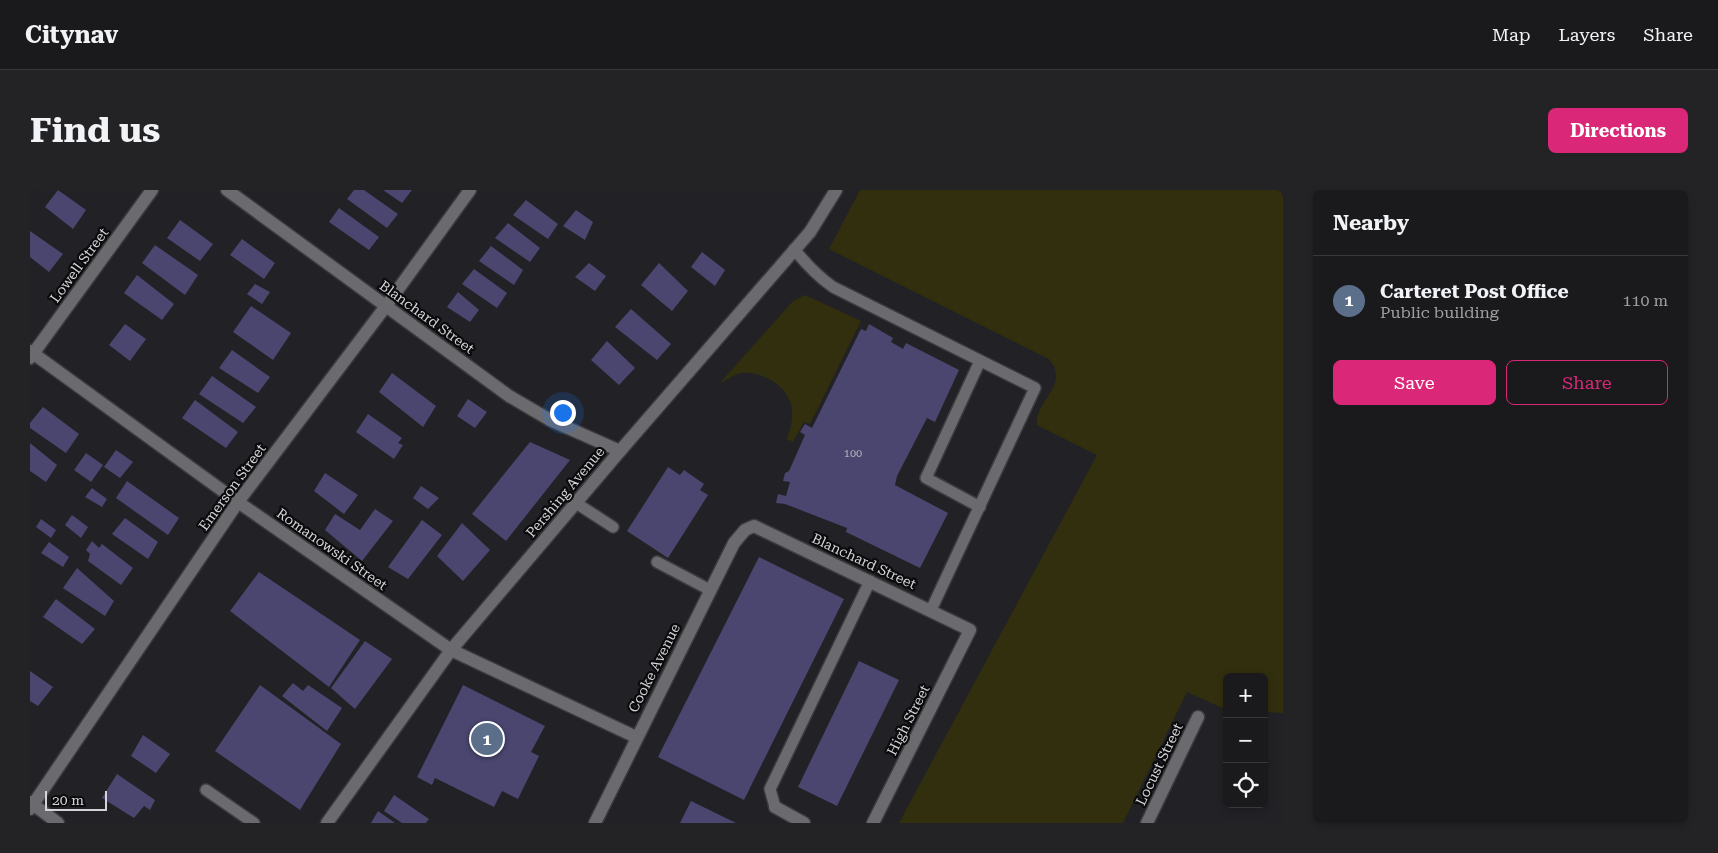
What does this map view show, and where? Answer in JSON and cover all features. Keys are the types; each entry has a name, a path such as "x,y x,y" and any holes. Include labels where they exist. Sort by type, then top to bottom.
{"street":[{"name":"Lowell Street","path":"31,354 152,190"},
{"name":"Blanchard Street","path":"227,190 509,396 550,420 620,451"},
{"name":"Emerson Street","path":"31,805 238,502 386,306 470,190"},
{"name":"Pershing Avenue","path":"327,823 451,650 810,232 836,190"},
{"name":"Romanowski Street","path":"31,354 238,502 451,650 636,737"},
{"name":"Blanchard Street","path":"745,530 754,526 932,610 970,630"},
{"name":"Cooke Avenue","path":"595,823 636,737 734,543 745,530"},
{"name":"High Street","path":"873,823 970,630"},
{"name":"Locust Street","path":"1147,823 1198,717"},
{"path":"31,805 58,823"},
{"path":"774,807 804,823"}],"lane":[{"path":"794,249 820,279 833,287 1035,388 932,610"},
{"path":"980,361 926,478 980,507"},
{"path":"576,503 613,528"},
{"path":"657,562 710,590"},
{"path":"774,807 770,789 870,581"},
{"path":"206,790 254,823"}],"shaded area":[{"path":"860,190 1283,190 1283,713 1268,712 1268,673 1223,673 1223,708 1187,692 1123,823 899,823 1097,455 1037,425 1039,411 1051,391 1056,377 1054,367 1049,359 829,249"},
{"path":"805,295 861,321 810,424 804,422 793,442 787,439 792,422 792,407 789,398 776,384 768,378 759,375 741,373 719,384 793,301"}],"building":[{"path":"58,190 86,210 73,229 45,207"},
{"path":"354,190 364,190 398,214 387,228 347,199"},
{"path":"383,190 412,190 402,203"},
{"path":"526,200 558,224 548,239 513,215"},
{"path":"339,208 379,237 369,250 329,222"},
{"path":"576,210 593,222 585,240 563,226"},
{"path":"180,220 213,244 200,261 167,238"},
{"path":"508,223 540,248 530,262 495,238"},
{"path":"30,231 63,254 49,272 30,257"},
{"path":"242,239 275,263 264,279 230,255"},
{"path":"155,245 198,275 185,295 142,263"},
{"path":"491,246 523,270 514,285 479,261"},
{"path":"702,252 725,270 715,286 691,267"},
{"path":"589,263 606,276 595,291 575,277"},
{"path":"659,263 688,291 672,311 641,285"},
{"path":"474,269 507,293 497,308 462,284"},
{"path":"137,275 174,304 162,320 124,293"},
{"path":"255,284 270,292 262,304 247,294"},
{"path":"458,292 479,310 470,322 447,307"},
{"path":"251,306 291,333 273,360 233,332"},
{"path":"631,309 671,344 657,360 615,327"},
{"path":"125,324 146,339 130,361 109,345"},
{"path":"869,324 893,338 891,342 903,349 906,343 959,370 935,422 927,418 897,476 895,485 948,513 920,568 846,532 847,528 785,504 776,503 778,494 786,496 790,482 783,481 785,473 789,471 805,435 800,432 805,424 812,428 861,329 866,331"},
{"path":"607,341 635,368 619,385 591,360"},
{"path":"232,350 270,377 258,393 219,368"},
{"path":"392,373 436,406 423,427 379,392"},
{"path":"212,376 256,407 243,423 199,394"},
{"path":"468,399 487,412 475,428 457,416"},
{"path":"195,400 238,432 226,448 182,418"},
{"path":"43,407 79,434 66,453 30,428 30,423"},
{"path":"368,414 402,438 398,443 403,445 394,459 356,432"},
{"path":"530,442 570,460 506,541 472,514"},
{"path":"30,443 57,465 46,482 30,471"},
{"path":"116,450 133,462 120,478 104,467"},
{"path":"86,453 103,465 91,482 74,470"},
{"path":"668,467 680,475 684,470 704,484 700,490 708,495 668,558 627,531"},
{"path":"325,473 358,495 344,514 314,491"},
{"path":"127,481 179,518 168,535 116,498"},
{"path":"421,486 439,498 428,509 413,498"},
{"path":"92,488 107,499 102,507 85,497"},
{"path":"375,509 393,521 362,561 325,530 335,514 360,530"},
{"path":"72,515 88,527 81,538 65,525"},
{"path":"125,518 158,542 148,559 112,534"},
{"path":"41,519 56,530 51,538 36,527"},
{"path":"422,520 442,535 408,579 388,567"},
{"path":"462,523 490,550 463,581 437,556"},
{"path":"92,541 99,548 102,544 133,568 121,585 88,561 90,554 86,550"},
{"path":"49,542 69,557 63,567 41,553"},
{"path":"759,557 844,599 744,800 658,757"},
{"path":"77,568 114,601 105,616 63,588"},
{"path":"259,572 360,640 329,687 230,611"},
{"path":"56,599 95,629 82,644 43,617"},
{"path":"365,641 392,659 355,709 331,688"},
{"path":"859,661 899,680 837,806 798,787"},
{"path":"30,671 53,687 38,706 30,701"},
{"path":"293,683 303,691 308,685 342,708 327,731 282,696"},
{"path":"260,685 341,744 300,810 215,751"},
{"path":"463,685 545,726 531,752 539,756 518,799 502,791 494,807 435,778 432,785 417,777"},
{"path":"143,735 170,754 156,773 131,756"},
{"path":"117,774 155,800 150,810 144,806 134,818 102,798"},
{"path":"394,795 429,819 426,823 402,823 384,811"},
{"path":"691,801 736,823 680,823"},
{"path":"378,811 395,823 371,823"}],"place":[{"name":"Carteret Post Office","path":"487,739"}]}
